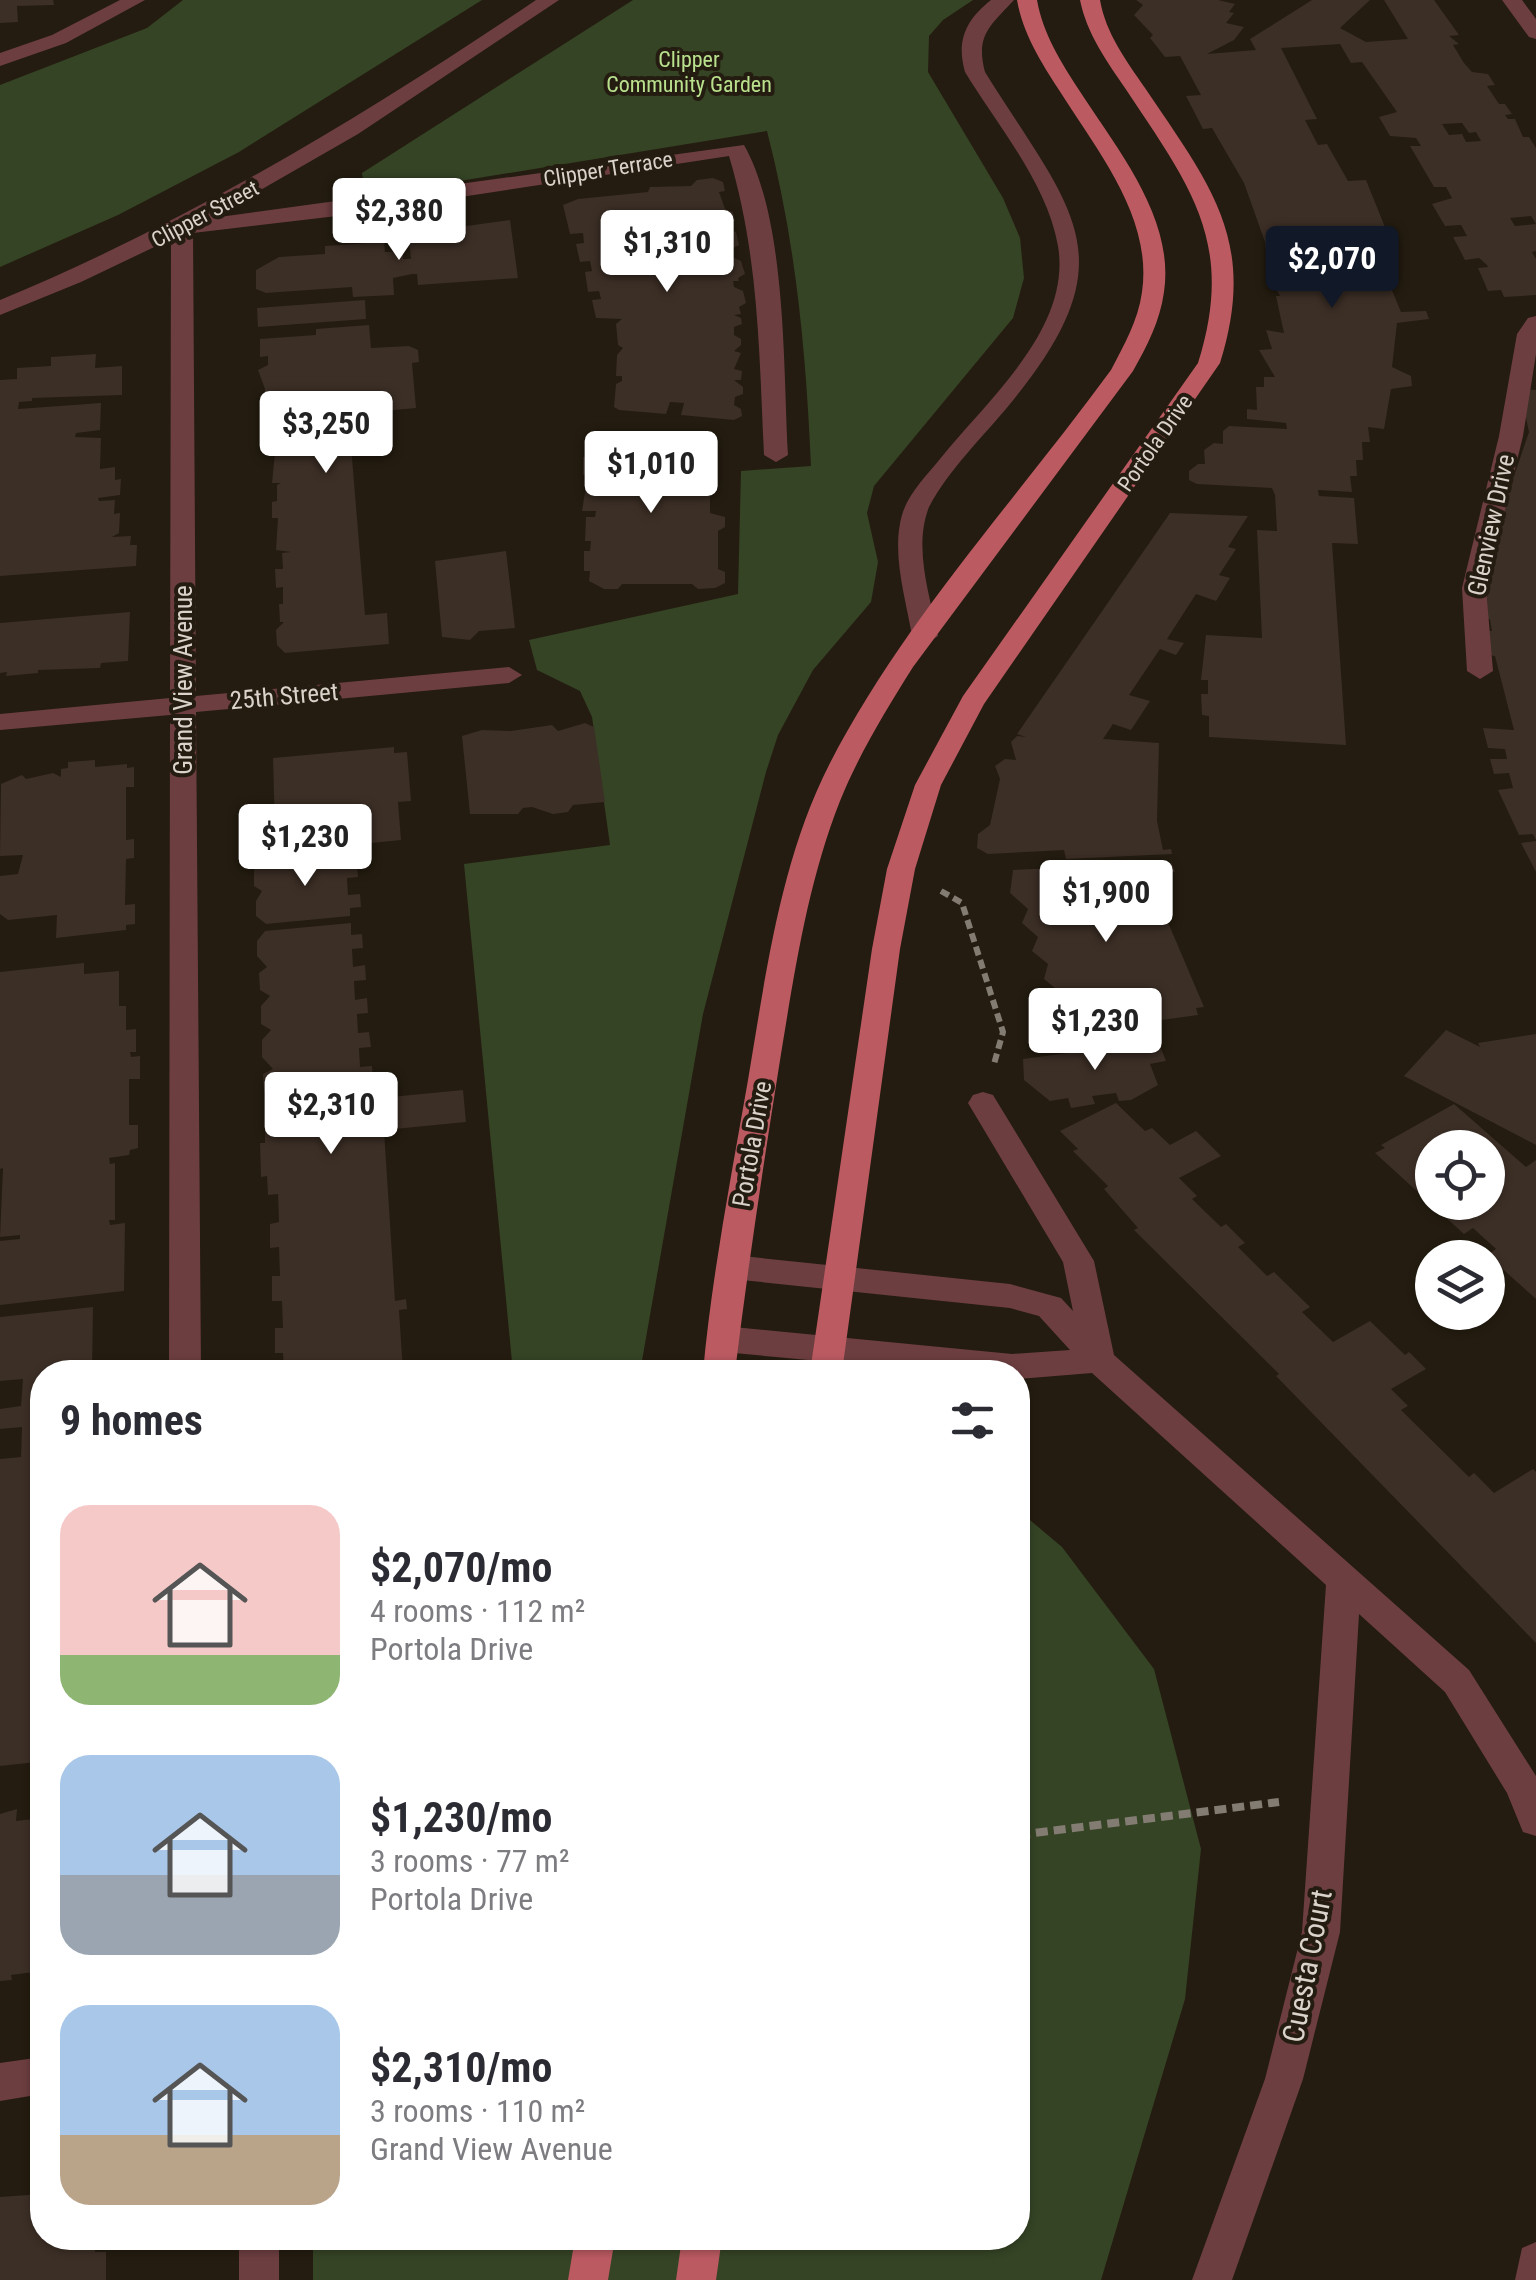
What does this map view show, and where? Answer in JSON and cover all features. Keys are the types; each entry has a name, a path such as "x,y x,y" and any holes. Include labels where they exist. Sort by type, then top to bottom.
{"main road":[{"name":"Portola Drive","path":"720,1360 732,1266 787,940 807,858 842,767 924,636 1137,348 1154,302 1155,254 1141,210 1042,45 1028,0"},
{"name":"Portola Drive","path":"828,1360 886,949 901,869 928,785 964,716 1194,388 1209,364 1224,322 1227,282 1218,229 1195,180 1103,40 1090,0"},
{"path":"588,2280 593,2250"},
{"path":"696,2280 700,2250"}],"street":[{"path":"0,60 59,39 135,0"},
{"name":"Clipper Street","path":"0,308 182,228 291,166 549,0"},
{"path":"924,636 911,534 914,515 934,482 1046,340 1069,291 1072,266 1068,242 1049,196 975,72 970,56 968,40 974,26 1004,0"},
{"path":"1512,0 1536,33"},
{"name":"Clipper Terrace","path":"182,228 338,210 737,149 757,214 766,276 776,455"},
{"name":"Grand View Avenue","path":"182,228 185,1360"},
{"name":"Glenview Drive","path":"1480,671 1473,610 1477,568 1511,436 1528,334 1536,323"},
{"name":"25th Street","path":"0,722 508,675"},
{"path":"983,1104 1078,1261 1099,1360"},
{"path":"732,1266 1010,1296 1050,1307 1099,1360 1457,1681 1522,1784 1536,1820"},
{"path":"723,1339 823,1360"},
{"path":"1030,1366 1099,1360"},
{"name":"Cuesta Court","path":"1212,2280 1272,2116 1320,1932 1344,1578"},
{"path":"0,2082 30,2078"},
{"path":"258,2250 259,2280"},
{"path":"1535,2280 1536,2262"}],"path":[{"path":"901,869 962,904 1003,1032 983,1104"},
{"path":"1030,1834 1331,1796"}],"green space":[{"path":"183,0 482,0 239,152 118,215 0,267 0,85 147,28"},
{"name":"Clipper Community Garden","path":"633,0 973,0 943,20 929,36 928,72 1003,198 1020,238 1024,278 1013,318 874,486 867,513 878,562 871,602 813,670 778,735 703,1014 642,1360 512,1360 464,864 610,845 592,717 580,691 537,670 529,640 738,594 741,471 811,466 798,298 777,173 767,131 429,186 388,188 363,181 362,173"},
{"path":"1030,1520 1062,1547 1154,1669 1201,1849 1185,1999 1101,2280 313,2280 313,2250 1030,2250"}],"building":[{"path":"0,0 53,0 54,5 17,6 18,22 0,23"},
{"path":"1136,0 1218,0 1235,4 1226,23 1244,27 1234,40 1207,54 1256,50 1250,39 1312,0 1370,0 1340,28 1366,42 1408,39 1384,0 1434,0 1459,35 1449,36 1459,44 1453,45 1464,63 1472,72 1488,74 1495,85 1487,86 1499,104 1505,104 1512,114 1505,115 1515,119 1523,137 1529,137 1536,148 1536,224 1536,251 1532,252 1536,259 1536,295 1504,297 1501,290 1488,291 1478,268 1487,265 1479,258 1465,260 1453,237 1467,236 1461,225 1445,226 1432,204 1452,198 1446,187 1434,187 1410,146 1421,146 1416,138 1390,136 1379,117 1397,112 1362,62 1351,63 1340,44 1281,48 1317,119 1305,120 1318,145 1327,144 1348,181 1366,180 1389,237 1381,237 1390,270 1384,271 1401,312 1426,311 1429,319 1397,323 1392,367 1411,376 1412,386 1391,389 1384,429 1368,427 1370,442 1362,442 1363,460 1356,460 1357,476 1350,476 1352,492 1318,490 1319,496 1354,498 1358,544 1332,543 1346,745 1209,737 1209,716 1202,715 1201,694 1208,694 1208,680 1201,680 1206,635 1262,638 1257,530 1277,531 1272,488 1197,484 1189,480 1189,471 1205,464 1204,450 1214,443 1223,444 1223,431 1229,426 1287,429 1286,423 1247,419 1247,409 1257,410 1256,387 1264,387 1264,377 1275,377 1259,350 1272,349 1266,330 1284,333 1276,296 1280,296 1269,276 1265,242 1244,183 1212,128 1203,129 1186,96 1201,95 1180,56 1165,57 1150,38 1153,35 1134,15 1143,5","holes":["1462,123 1469,133 1476,132 1481,141 1466,142 1462,134 1449,135 1442,124","1531,216 1536,224 1515,226 1510,218"]},
{"path":"713,178 723,182 725,191 719,192 725,209 733,212 735,221 726,222 727,229 736,232 739,245 733,248 732,257 741,261 745,274 739,281 733,281 734,287 743,291 746,303 739,307 741,314 734,315 741,318 742,324 734,327 741,345 734,351 741,353 734,369 742,371 741,380 734,380 743,387 743,394 735,397 734,405 741,409 742,416 734,420 681,415 684,403 670,402 666,414 619,410 614,407 616,384 622,381 622,376 616,376 617,355 623,348 618,345 616,324 622,319 596,318 592,300 601,299 599,291 588,292 585,272 592,271 590,261 580,262 576,244 584,243 583,233 570,234 563,205 578,199 648,192 650,187 691,186 697,180"},
{"path":"510,220 518,278 418,285 417,274 412,274 393,278 394,295 353,297 352,287 266,293 256,289 256,270 279,257 325,254 325,246 384,242 385,252 403,251 403,259 411,259 408,234"},
{"path":"365,300 366,319 258,327 257,308"},
{"path":"369,325 371,348 409,346 418,350 419,362 412,363 416,408 373,412 376,444 351,446 365,615 387,613 389,644 285,653 277,645 276,630 284,622 280,622 279,604 283,604 283,587 276,588 275,569 283,569 282,553 291,552 276,550 278,518 272,518 272,502 277,501 277,485 281,483 272,483 275,452 264,452 265,389 258,370 268,365 268,356 260,357 260,339 316,335 316,329"},
{"path":"96,354 95,368 122,366 122,395 32,398 19,402 18,409 101,403 100,430 76,433 75,437 101,438 100,469 115,467 115,480 121,479 120,495 98,498 115,500 114,514 120,513 119,533 112,537 131,536 130,545 137,545 136,566 0,576 0,380 17,379 17,368 51,366 51,357"},
{"path":"1520,389 1536,390 1536,840 1533,834 1519,835 1498,790 1513,788 1509,773 1494,774 1490,759 1507,759 1505,749 1488,748 1483,728 1514,730 1495,656 1488,655 1485,631 1492,631 1490,619 1484,619 1481,595 1487,596 1488,552 1529,432"},
{"path":"687,441 706,441 717,448 717,457 710,460 710,513 725,517 725,527 718,531 718,569 725,572 725,583 698,589 692,584 622,584 618,589 604,589 589,581 590,571 584,571 584,551 590,551 591,541 585,541 586,517 595,517 596,511 582,511 588,474 583,475 583,457 589,457 589,449 601,442 616,442 620,446 687,446"},
{"path":"1170,513 1248,516 1228,547 1236,549 1219,575 1230,578 1216,601 1196,594 1167,639 1184,643 1176,655 1160,649 1129,695 1150,701 1131,730 1113,724 1103,739 1159,743 1157,821 1163,850 1171,849 1172,854 1066,859 1064,850 988,854 977,848 978,834 990,825 1000,779 995,766 1005,759 1016,760 1011,742 1017,736 1026,737 1017,734"},
{"path":"506,551 515,628 479,631 470,640 442,637 435,561"},
{"path":"130,612 128,661 101,663 100,668 38,670 6,676 7,672 0,673 0,623"},
{"path":"585,723 594,727 605,802 573,805 568,812 553,814 532,807 523,808 518,814 470,814 462,736 482,730 511,731 552,725 558,731"},
{"path":"394,747 394,753 407,752 411,801 398,802 401,840 362,844 359,806 346,807 347,818 275,830 273,758"},
{"path":"95,760 95,767 134,767 134,787 126,787 126,840 134,839 134,858 126,859 125,905 135,904 135,924 126,925 126,930 56,938 57,915 8,920 0,914 0,876 18,874 23,855 0,856 1,784 22,775 26,779 53,773 61,777 61,769 68,768 68,762"},
{"path":"1536,841 1536,872 1521,843"},
{"path":"344,854 345,865 357,864 358,877 347,878 348,895 360,894 361,907 350,908 350,916 266,924 256,916 256,901 262,891 254,886 254,870 261,862"},
{"path":"1172,863 1175,872 1147,873 1204,1007 1196,1008 1198,1015 1075,1032 1055,1014 1061,993 1044,979 1048,964 1032,951 1038,937 1022,923 1028,909 1010,893 1013,870"},
{"path":"351,923 351,935 362,934 363,948 352,949 353,967 365,965 366,980 354,981 355,1000 367,998 368,1013 357,1014 358,1033 369,1032 371,1047 359,1048 360,1067 372,1066 373,1082 361,1083 361,1088 369,1088 370,1099 463,1090 466,1122 384,1130 395,1301 406,1299 407,1309 399,1310 402,1360 283,1360 283,1353 275,1353 275,1328 283,1328 282,1301 272,1301 272,1276 280,1276 279,1247 270,1248 270,1224 279,1222 278,1194 268,1195 267,1176 261,1177 260,1143 265,1143 265,1125 273,1123 272,1097 264,1091 263,1074 273,1069 262,1057 262,1040 271,1030 261,1024 261,1006 270,996 260,990 259,973 267,967 257,956 257,941 265,931"},
{"path":"84,963 84,974 119,971 119,1006 126,1006 126,1030 136,1029 136,1052 130,1052 131,1057 140,1056 140,1079 129,1079 129,1125 138,1125 138,1148 130,1150 129,1155 109,1158 110,1164 115,1163 115,1220 109,1220 110,1225 125,1223 124,1291 0,1305 0,1241 20,1239 20,1235 0,1237 0,972"},
{"path":"1446,1030 1480,1047 1478,1043 1536,1034 1536,1145 1404,1076"},
{"path":"1158,1041 1166,1061 1150,1064 1158,1085 1131,1100 1119,1101 1116,1093 1092,1096 1095,1104 1071,1108 1068,1098 1050,1101 1024,1080 1023,1059"},
{"path":"1116,1103 1145,1131 1152,1128 1170,1145 1196,1131 1221,1156 1179,1178 1197,1196 1192,1199 1221,1227 1226,1224 1245,1243 1238,1247 1267,1276 1274,1272 1310,1307 1302,1312 1333,1342 1370,1321 1405,1355 1409,1352 1426,1369 1391,1389 1408,1406 1401,1410 1469,1477 1474,1473 1494,1493 1533,1469 1536,1472 1536,1643 1276,1376 1279,1374 1134,1230 1138,1228 1104,1189 1108,1186 1073,1151 1078,1149 1060,1131"},
{"path":"1454,1104 1484,1130 1415,1130 1415,1189 1375,1153 1385,1148 1381,1145"},
{"path":"1505,1149 1526,1167 1536,1160 1536,1299 1505,1271 1505,1240 1486,1240 1473,1228 1464,1234 1449,1220 1505,1220"},
{"path":"93,1307 92,1360 30,1360 30,1763 0,1766 0,1459 21,1457 22,1427 0,1429 0,1409 21,1406 23,1379 0,1381 0,1317"},
{"path":"17,1809 16,1821 30,1819 30,1973 0,1981 0,1814"},
{"path":"30,2195 30,2250 106,2252 106,2280 0,2280 0,2197"}]}
